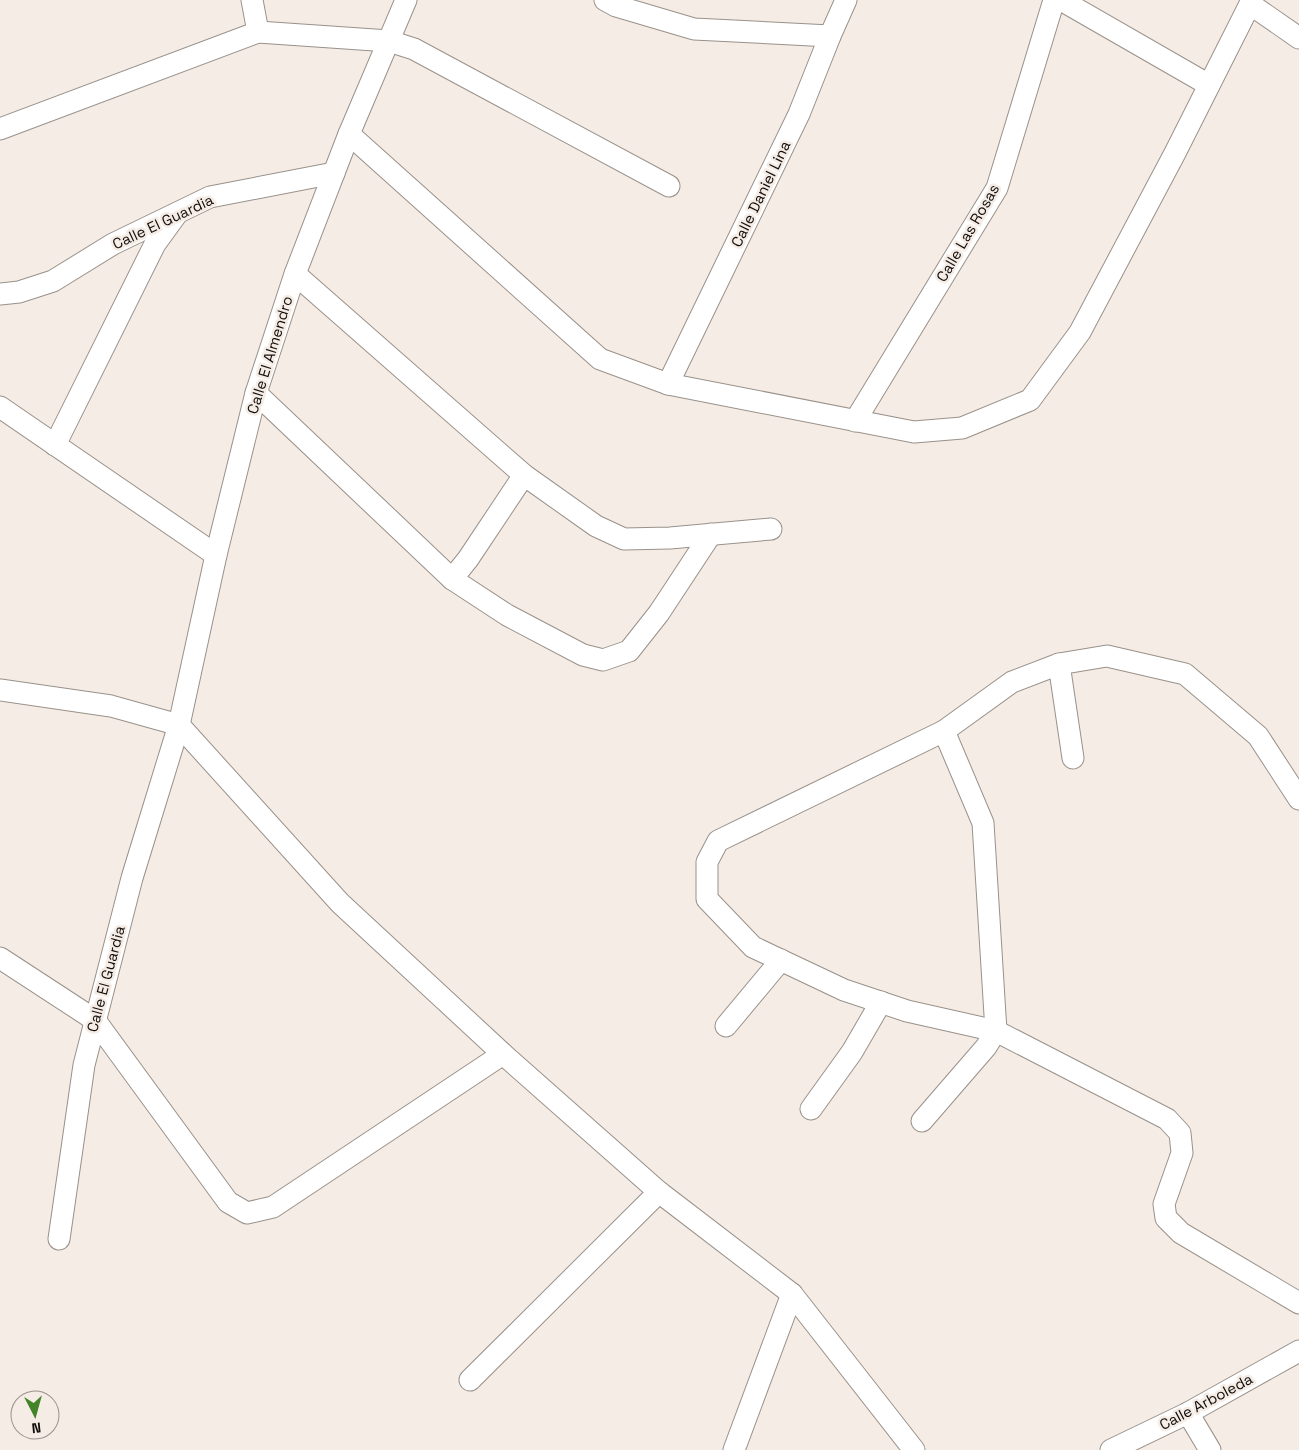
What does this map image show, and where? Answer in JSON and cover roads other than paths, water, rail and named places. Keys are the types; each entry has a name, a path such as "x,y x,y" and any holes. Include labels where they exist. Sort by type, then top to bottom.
{"street":[{"path":"252,0 258,32"},
{"name":"Calle El Almendro","path":"179,725 216,554 256,393 295,274 349,134 406,0"},
{"path":"605,0 616,6 694,29 830,36"},
{"name":"Calle Daniel Lina","path":"668,384 799,114 846,0"},
{"name":"Calle Las Rosas","path":"855,421 997,188 1054,0"},
{"path":"1061,0 1209,85"},
{"path":"349,134 600,359 668,384 855,421 914,432 962,428 1030,400 1080,332 1251,2 1299,38"},
{"path":"0,129 258,32 389,41 414,49 669,186"},
{"name":"Calle El Guardia","path":"0,294 19,292 53,281 113,244 210,197 334,173"},
{"path":"55,445 155,244 180,211"},
{"path":"295,274 524,475 596,526 624,539 670,538 771,529"},
{"path":"256,393 452,579 507,615 583,655 603,660 629,651 659,613 711,534"},
{"path":"0,407 216,554"},
{"path":"452,579 468,559 524,475"},
{"path":"1299,799 1258,736 1185,674 1107,656 1059,664 1012,682 944,731 718,841 707,862 708,898 753,947 844,990 907,1010 996,1031 1167,1119 1180,1133 1182,1153 1164,1204 1166,1218 1180,1233 1299,1303"},
{"path":"1059,664 1073,758"},
{"path":"1,692 111,706 179,725 340,903 503,1054 659,1192 792,1294 914,1450"},
{"name":"Calle El Guardia","path":"60,1239 84,1065 132,878 179,725"},
{"path":"922,1121 986,1047 996,1031 983,823 944,731"},
{"path":"0,958 95,1020 228,1202 247,1213 273,1207 503,1054"},
{"path":"726,1026 781,960"},
{"path":"811,1108 852,1052 881,1002"},
{"path":"470,1380 659,1192"},
{"path":"734,1450 792,1294"},
{"name":"Calle Arboleda","path":"1111,1450 1188,1413 1299,1351"},
{"path":"1188,1413 1210,1450"}]}
